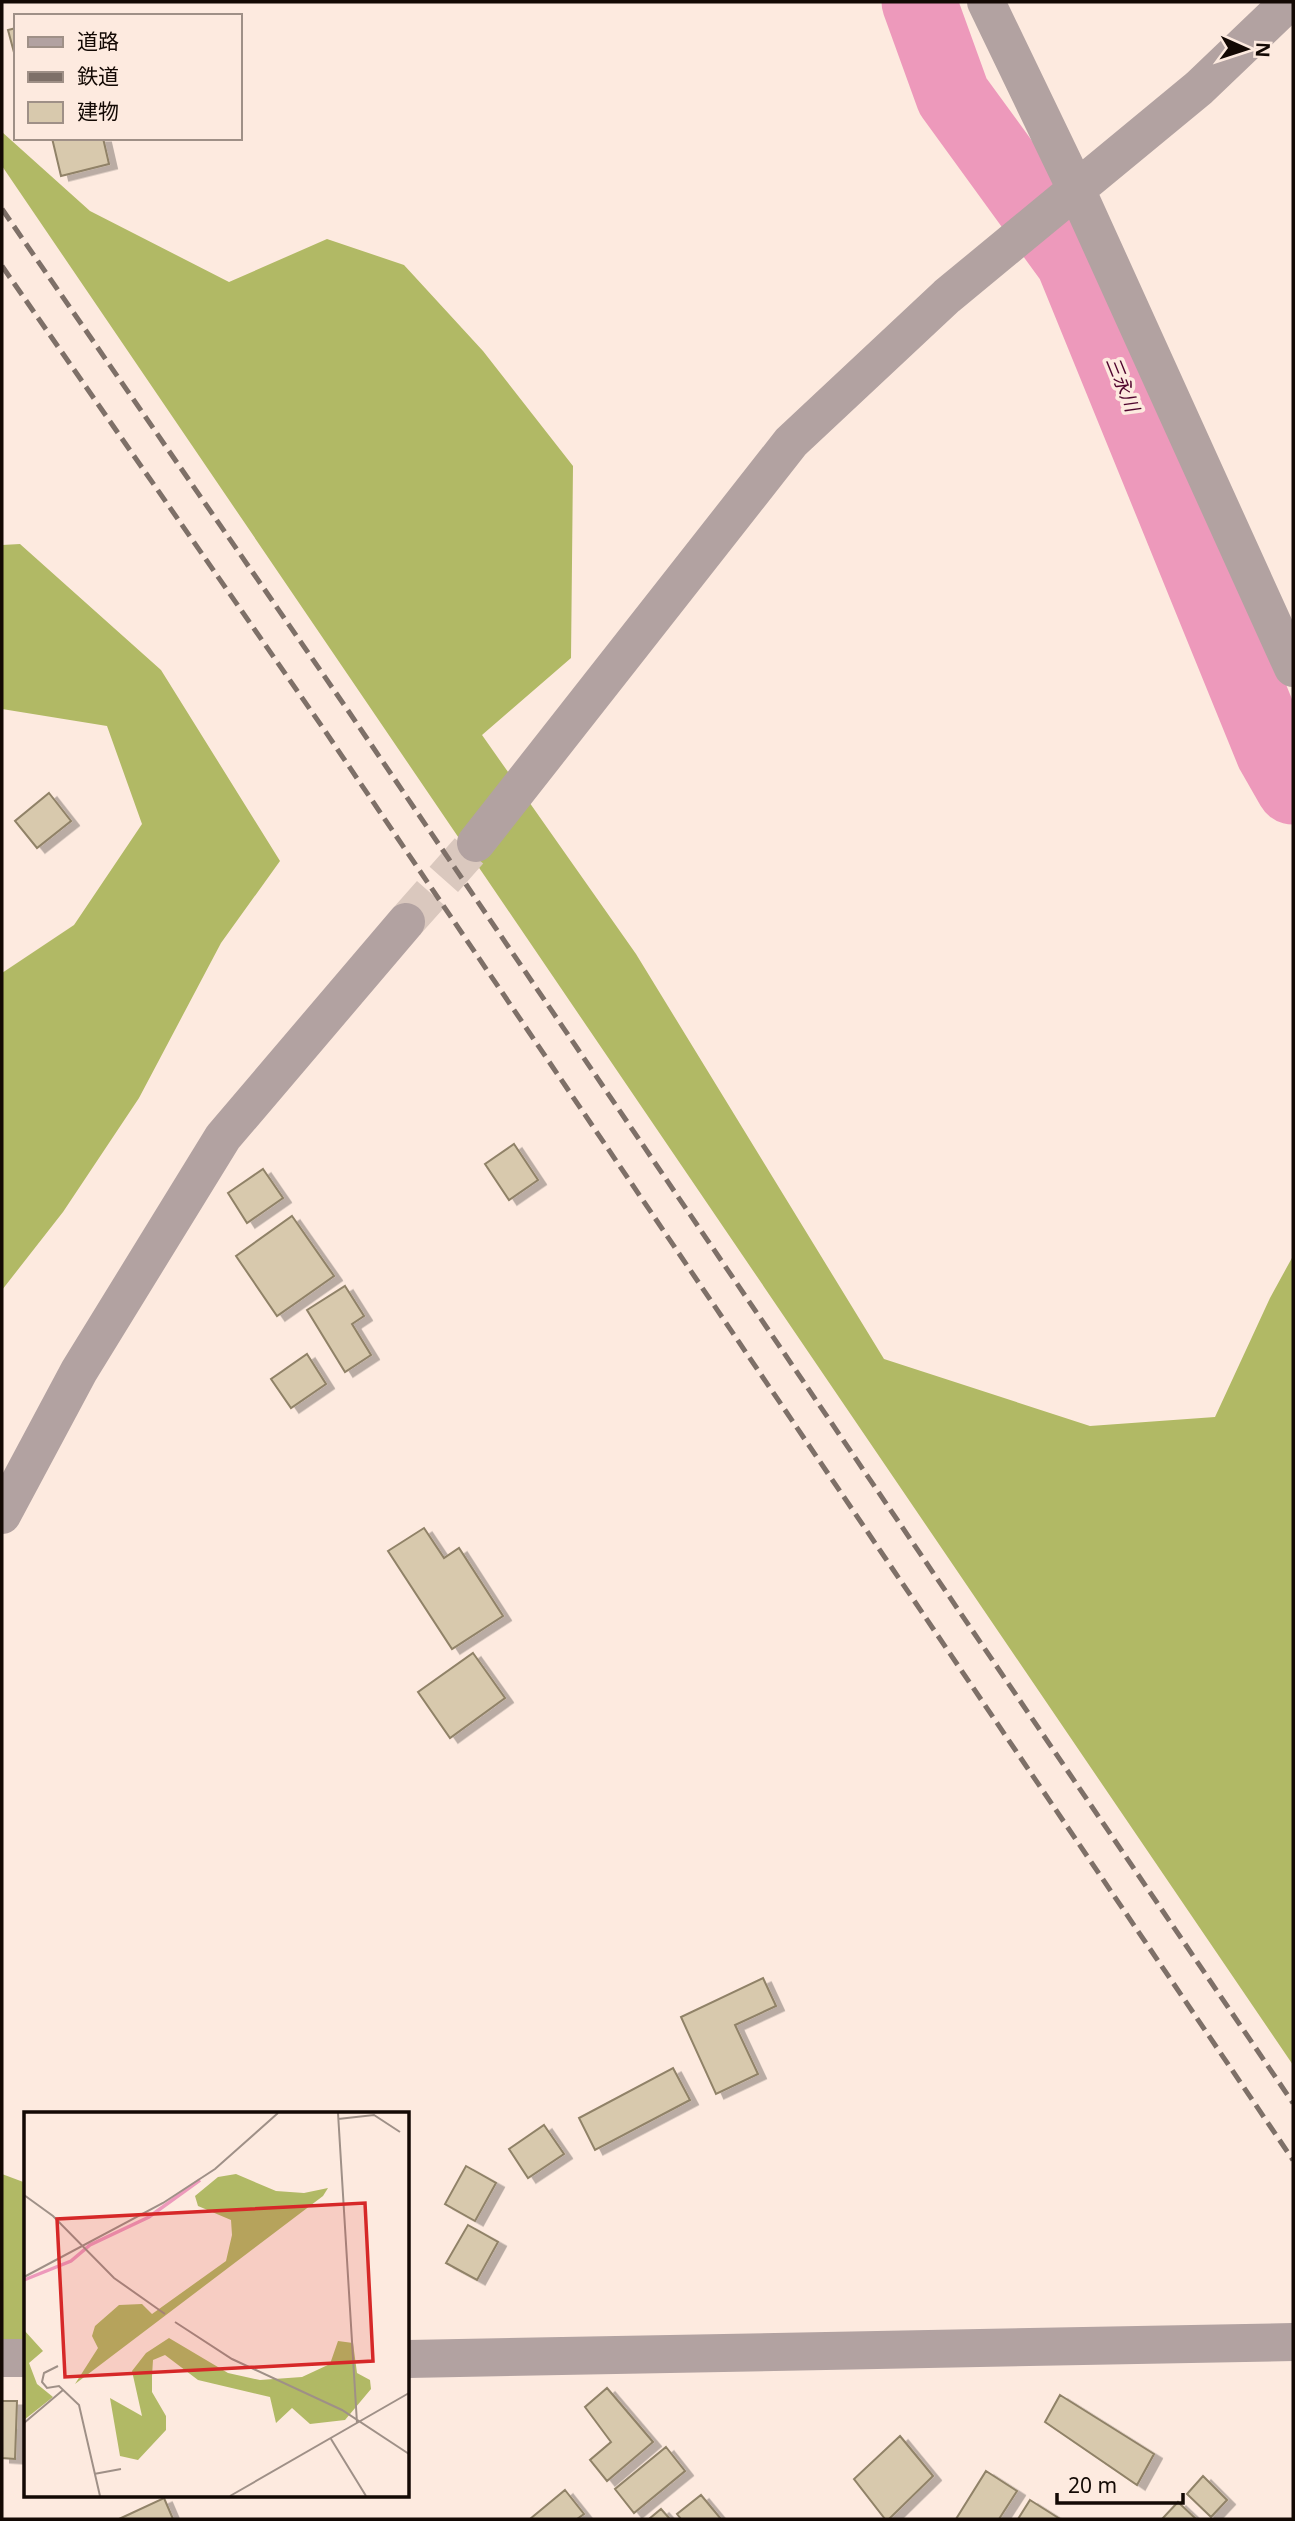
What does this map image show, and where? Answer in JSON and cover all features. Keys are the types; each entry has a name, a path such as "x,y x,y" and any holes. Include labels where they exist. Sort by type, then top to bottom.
{"street":[{"path":"986,2 1068,197 1293,668"},
{"path":"476,843 791,442 947,296 1199,88 1289,2"},
{"path":"2,1515 79,1371 223,1137 406,922"},
{"path":"410,2359 1293,2342"},
{"path":"2,2358 24,2358"}],"green space":[{"path":"2,132 90,211 229,282 327,239 404,265 483,351 573,466 571,658 482,735 636,954 884,1359 1090,1426 1215,1417 1270,1298 1293,1256 1293,2065 2,166"},
{"path":"20,544 161,670 280,861 221,943 139,1098 63,1212 2,1290 2,973 74,925 142,824 107,726 2,709 2,545"},
{"path":"2,2174 24,2182 24,2373 2,2375"}],"building":[{"path":"14,28 14,52 8,30"},
{"path":"52,140 103,140 109,164 61,176"},
{"path":"49,793 71,821 37,848 15,821"},
{"path":"514,1144 538,1180 509,1200 485,1164"},
{"path":"263,1169 283,1198 247,1223 228,1193"},
{"path":"292,1216 334,1276 277,1316 236,1256"},
{"path":"345,1286 364,1316 352,1324 371,1355 345,1372 307,1310"},
{"path":"307,1354 326,1384 291,1408 271,1379"},
{"path":"424,1528 444,1558 459,1548 503,1616 452,1649 388,1551"},
{"path":"473,1653 505,1698 450,1738 418,1692"},
{"path":"763,1978 776,2006 735,2025 758,2074 716,2094 681,2017"},
{"path":"673,2068 690,2100 595,2150 579,2118"},
{"path":"544,2125 564,2154 528,2178 509,2149"},
{"path":"466,2166 496,2183 475,2221 445,2204"},
{"path":"468,2225 498,2242 477,2280 446,2263"},
{"path":"607,2388 653,2442 607,2481 590,2460 611,2442 585,2407"},
{"path":"1060,2395 1154,2454 1137,2485 1045,2422"},
{"path":"2,2401 17,2401 15,2459 2,2458"},
{"path":"900,2436 933,2476 889,2519 885,2519 854,2479"},
{"path":"666,2447 685,2471 634,2513 615,2489"},
{"path":"986,2471 1017,2491 999,2519 956,2519"},
{"path":"1203,2476 1227,2500 1211,2517 1187,2494"},
{"path":"565,2490 584,2514 577,2519 530,2519"},
{"path":"701,2495 721,2519 681,2519 677,2514"},
{"path":"164,2498 173,2519 119,2519"},
{"path":"1030,2500 1060,2519 1018,2519"},
{"path":"1178,2502 1196,2519 1162,2519"},
{"path":"661,2509 670,2519 649,2519"}],"waterway":[{"name":"三永川","path":"919,2 953,96 1073,261 1273,752 1293,787"}],"tunnel":[{"path":"406,922 476,843"}],"railway":[{"path":"2,209 347,709 1293,2103"},
{"path":"2,266 323,728 1293,2160"}]}
